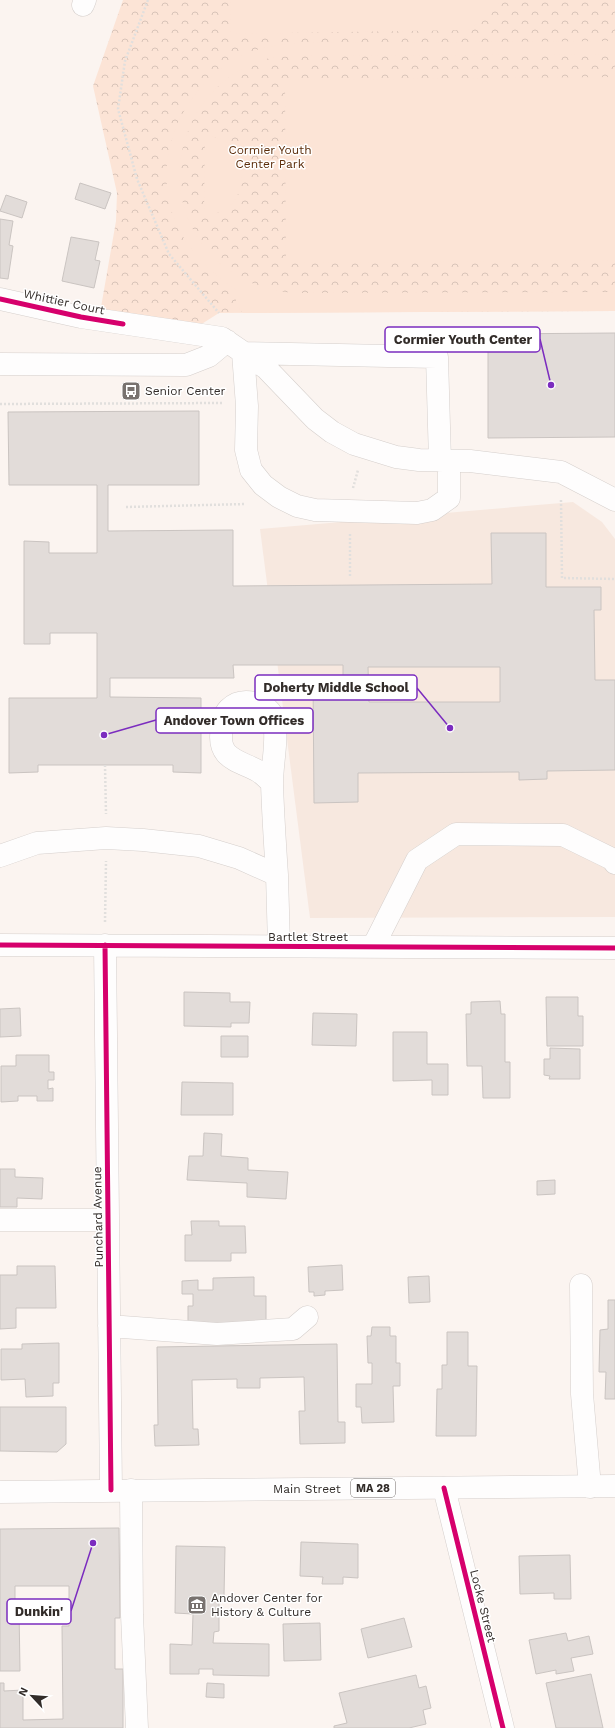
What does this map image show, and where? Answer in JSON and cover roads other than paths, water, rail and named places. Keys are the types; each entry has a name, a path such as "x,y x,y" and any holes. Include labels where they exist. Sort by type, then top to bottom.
{"street":[{"name":"Whittier Court","path":"0,299 81,317 235,347 437,357 444,461"},
{"path":"0,364 186,365 235,347"},
{"path":"235,347 266,368 315,419 332,432 372,450 396,457 419,460 470,461 561,472 614,501"},
{"path":"235,347 247,406 246,450 251,470 263,485 279,497 297,506 315,510 417,513 432,510 449,498 444,461"},
{"path":"272,783 279,946"},
{"path":"373,947 417,860 456,834 563,835 612,859 615,863"},
{"path":"0,856 37,843 106,838 142,840 199,846 239,858 277,875"},
{"name":"Bartlet Street","path":"0,945 615,948"},
{"name":"Punchard Avenue","path":"105,945 109,1326 132,1615 137,1728"},
{"path":"0,1220 108,1220"},
{"path":"580,1285 582,1394 590,1487"},
{"path":"109,1326 217,1334 293,1329 307,1318"},
{"name":"Main Street","path":"0,1492 615,1486"},
{"name":"Locke Street","path":"444,1488 503,1728"}],"place":[{"name":"Cormier Youth Center","path":"551,385"},
{"name":"Senior Center","path":"131,391"},
{"name":"Doherty Middle School","path":"450,728"},
{"name":"Andover Town Offices","path":"104,735"},
{"name":"Dunkin'","path":"93,1543"},
{"name":"Andover Center for History & Culture","path":"197,1605"}],"park label":[{"name":"Cormier Youth Center Park","path":"270,157"}]}
